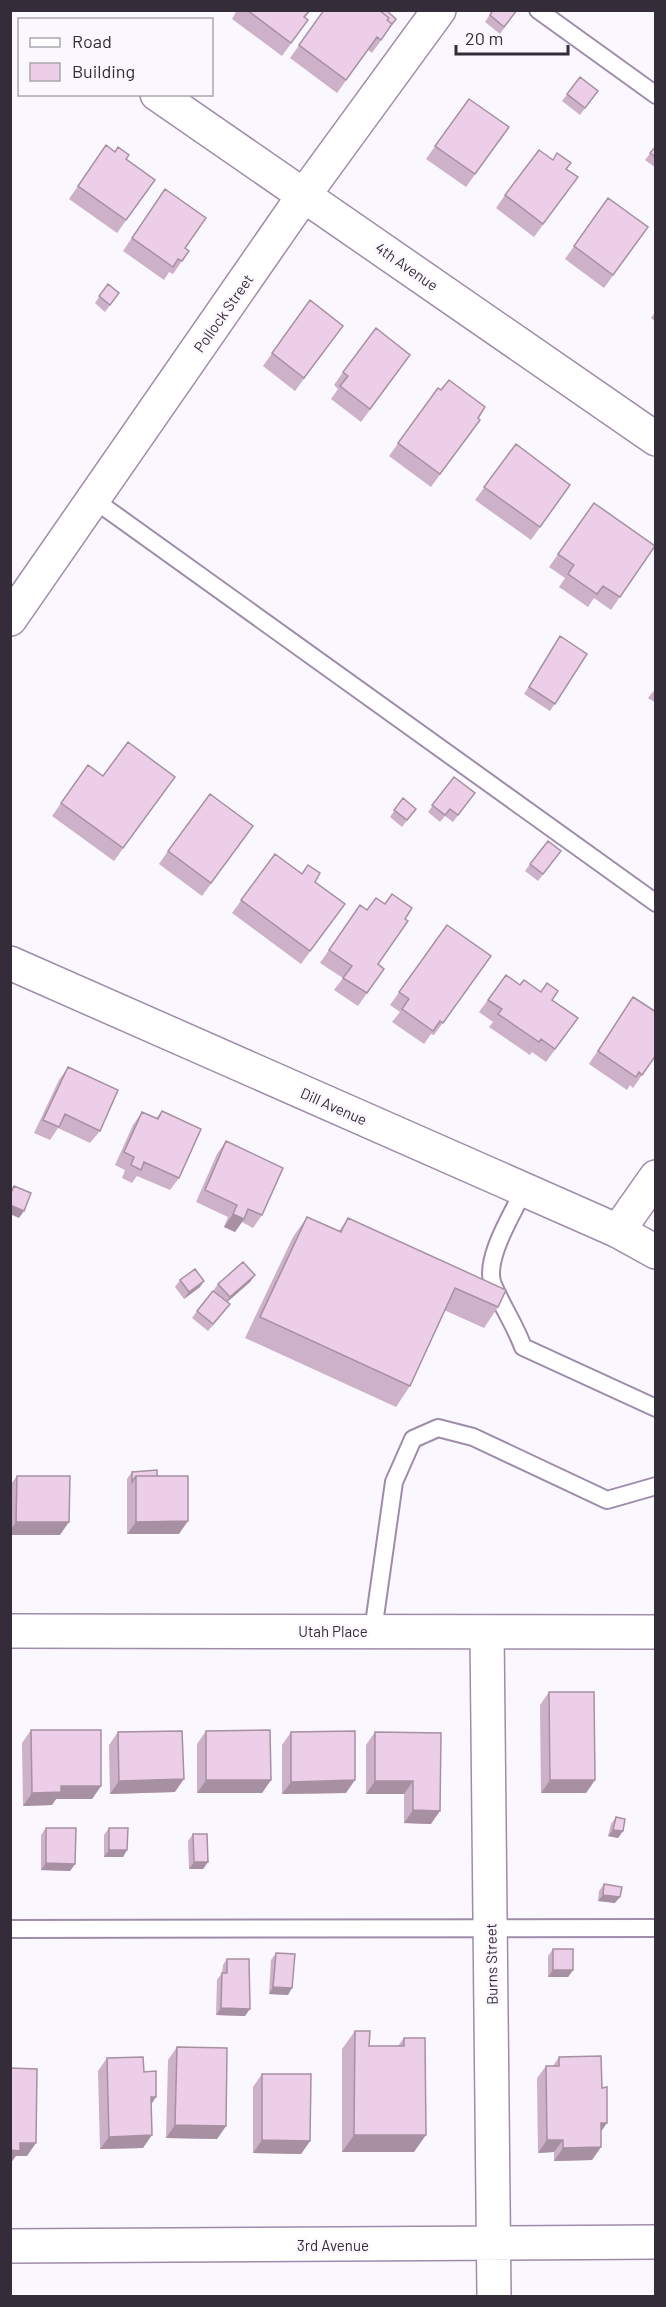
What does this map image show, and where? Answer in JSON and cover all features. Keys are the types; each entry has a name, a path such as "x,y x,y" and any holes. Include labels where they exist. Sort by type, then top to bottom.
{"street":[{"name":"Pollock Street","path":"10,618 304,195 439,10"},
{"name":"4th Avenue","path":"160,96 656,439"},
{"name":"Dill Avenue","path":"10,963 618,1232 656,1252"},
{"path":"618,1232 656,1177"},
{"name":"Utah Place","path":"10,1632 656,1632"},
{"name":"Burns Street","path":"487,1632 494,2296"},
{"name":"3rd Avenue","path":"10,2246 494,2245 656,2242"}],"lane":[{"path":"538,10 656,95"},
{"path":"93,499 656,903"},
{"path":"524,1190 490,1263 492,1283 514,1323 523,1347 656,1408"},
{"path":"372,1631 393,1482 413,1439 438,1428 474,1437 607,1500 642,1493 656,1486"},
{"path":"10,1929 656,1928"}],"building":[{"path":"247,10 310,10 304,17 308,20 291,43"},
{"path":"324,10 379,10 389,18 387,20 392,24 381,40 377,37 346,80 299,45"},
{"path":"379,10 386,10 396,19 389,28 392,24 387,20 389,18"},
{"path":"493,10 517,10 504,27 490,15"},
{"path":"580,77 598,91 585,108 567,94"},
{"path":"469,99 509,127 475,174 435,146"},
{"path":"106,145 115,152 118,147 129,155 126,159 155,180 126,220 78,186"},
{"path":"656,146 656,157 650,153"},
{"path":"539,150 553,160 557,153 571,163 566,169 578,177 543,224 505,195"},
{"path":"165,189 206,218 185,248 189,251 182,261 178,259 173,267 132,238"},
{"path":"608,198 648,227 613,275 574,246"},
{"path":"108,284 119,293 110,305 99,296"},
{"path":"310,300 343,326 304,378 272,353"},
{"path":"376,328 410,355 370,409 340,386 348,376 343,372"},
{"path":"449,380 485,407 478,418 480,420 440,474 398,443 438,388 441,390"},
{"path":"516,444 570,485 540,527 484,487"},
{"path":"594,503 655,546 620,597 603,586 597,594 568,574 574,565 558,554"},
{"path":"560,636 587,654 555,704 529,687"},
{"path":"128,742 175,777 123,848 61,803 88,765 103,776"},
{"path":"454,777 475,793 458,815 450,809 445,815 432,805"},
{"path":"210,794 253,826 211,883 168,851"},
{"path":"403,798 416,809 407,820 394,810"},
{"path":"548,841 561,851 543,874 530,864"},
{"path":"275,854 302,874 308,865 320,873 315,882 345,904 310,951 241,900"},
{"path":"392,894 412,908 405,919 408,921 378,964 384,969 367,993 343,978 352,966 329,950 360,905 367,910 376,898 385,904"},
{"path":"447,925 491,956 443,1023 440,1021 433,1031 402,1009 409,999 399,992"},
{"path":"506,975 520,985 524,980 541,992 547,983 558,991 552,1000 578,1018 555,1049 541,1039 539,1042 498,1014 502,1009 488,1000"},
{"path":"633,997 656,1012 656,1055 642,1075 639,1072 636,1077 598,1051"},
{"path":"68,1067 118,1090 100,1131 65,1114 59,1127 43,1120"},
{"path":"162,1111 201,1129 179,1178 144,1162 141,1170 131,1165 134,1157 124,1152 142,1112 158,1119"},
{"path":"226,1141 283,1168 262,1215 248,1209 244,1219 233,1214 237,1205 205,1190"},
{"path":"14,1186 31,1193 24,1211 10,1205 10,1195"},
{"path":"307,1217 341,1232 348,1218 506,1290 498,1307 455,1288 410,1386 260,1317"},
{"path":"243,1262 255,1275 230,1297 218,1284"},
{"path":"195,1269 204,1281 189,1292 180,1280"},
{"path":"213,1291 230,1304 213,1324 197,1311"},
{"path":"157,1470 157,1476 136,1476 132,1482 132,1472"},
{"path":"17,1476 70,1476 69,1522 16,1522"},
{"path":"136,1476 188,1476 188,1521 136,1522"},
{"path":"549,1692 594,1692 595,1780 550,1780"},
{"path":"31,1730 101,1730 101,1786 61,1786 61,1792 32,1793"},
{"path":"270,1730 271,1780 206,1780 206,1731"},
{"path":"182,1731 184,1779 119,1781 118,1732"},
{"path":"355,1731 355,1780 291,1782 291,1732"},
{"path":"375,1732 441,1733 440,1811 413,1810 413,1781 375,1781"},
{"path":"616,1817 625,1819 623,1831 613,1830"},
{"path":"46,1828 76,1828 75,1864 46,1863"},
{"path":"109,1828 128,1828 127,1850 109,1850"},
{"path":"193,1834 207,1834 208,1862 194,1862"},
{"path":"604,1884 622,1887 620,1897 603,1895"},
{"path":"553,1949 573,1949 573,1970 553,1970"},
{"path":"276,1953 295,1954 292,1988 273,1987"},
{"path":"227,1959 249,1959 250,2009 221,2008 222,1973 227,1973"},
{"path":"355,2031 370,2031 369,2046 404,2046 404,2038 425,2038 426,2135 354,2135"},
{"path":"177,2047 227,2048 226,2126 175,2125"},
{"path":"601,2056 602,2088 607,2087 607,2123 601,2123 601,2147 563,2148 563,2140 547,2140 546,2066 559,2066 559,2057"},
{"path":"143,2057 144,2072 156,2071 156,2097 151,2097 152,2135 109,2137 107,2058"},
{"path":"10,2068 37,2069 36,2143 20,2143 20,2151 10,2150"},
{"path":"262,2074 311,2074 310,2141 262,2140"}]}
